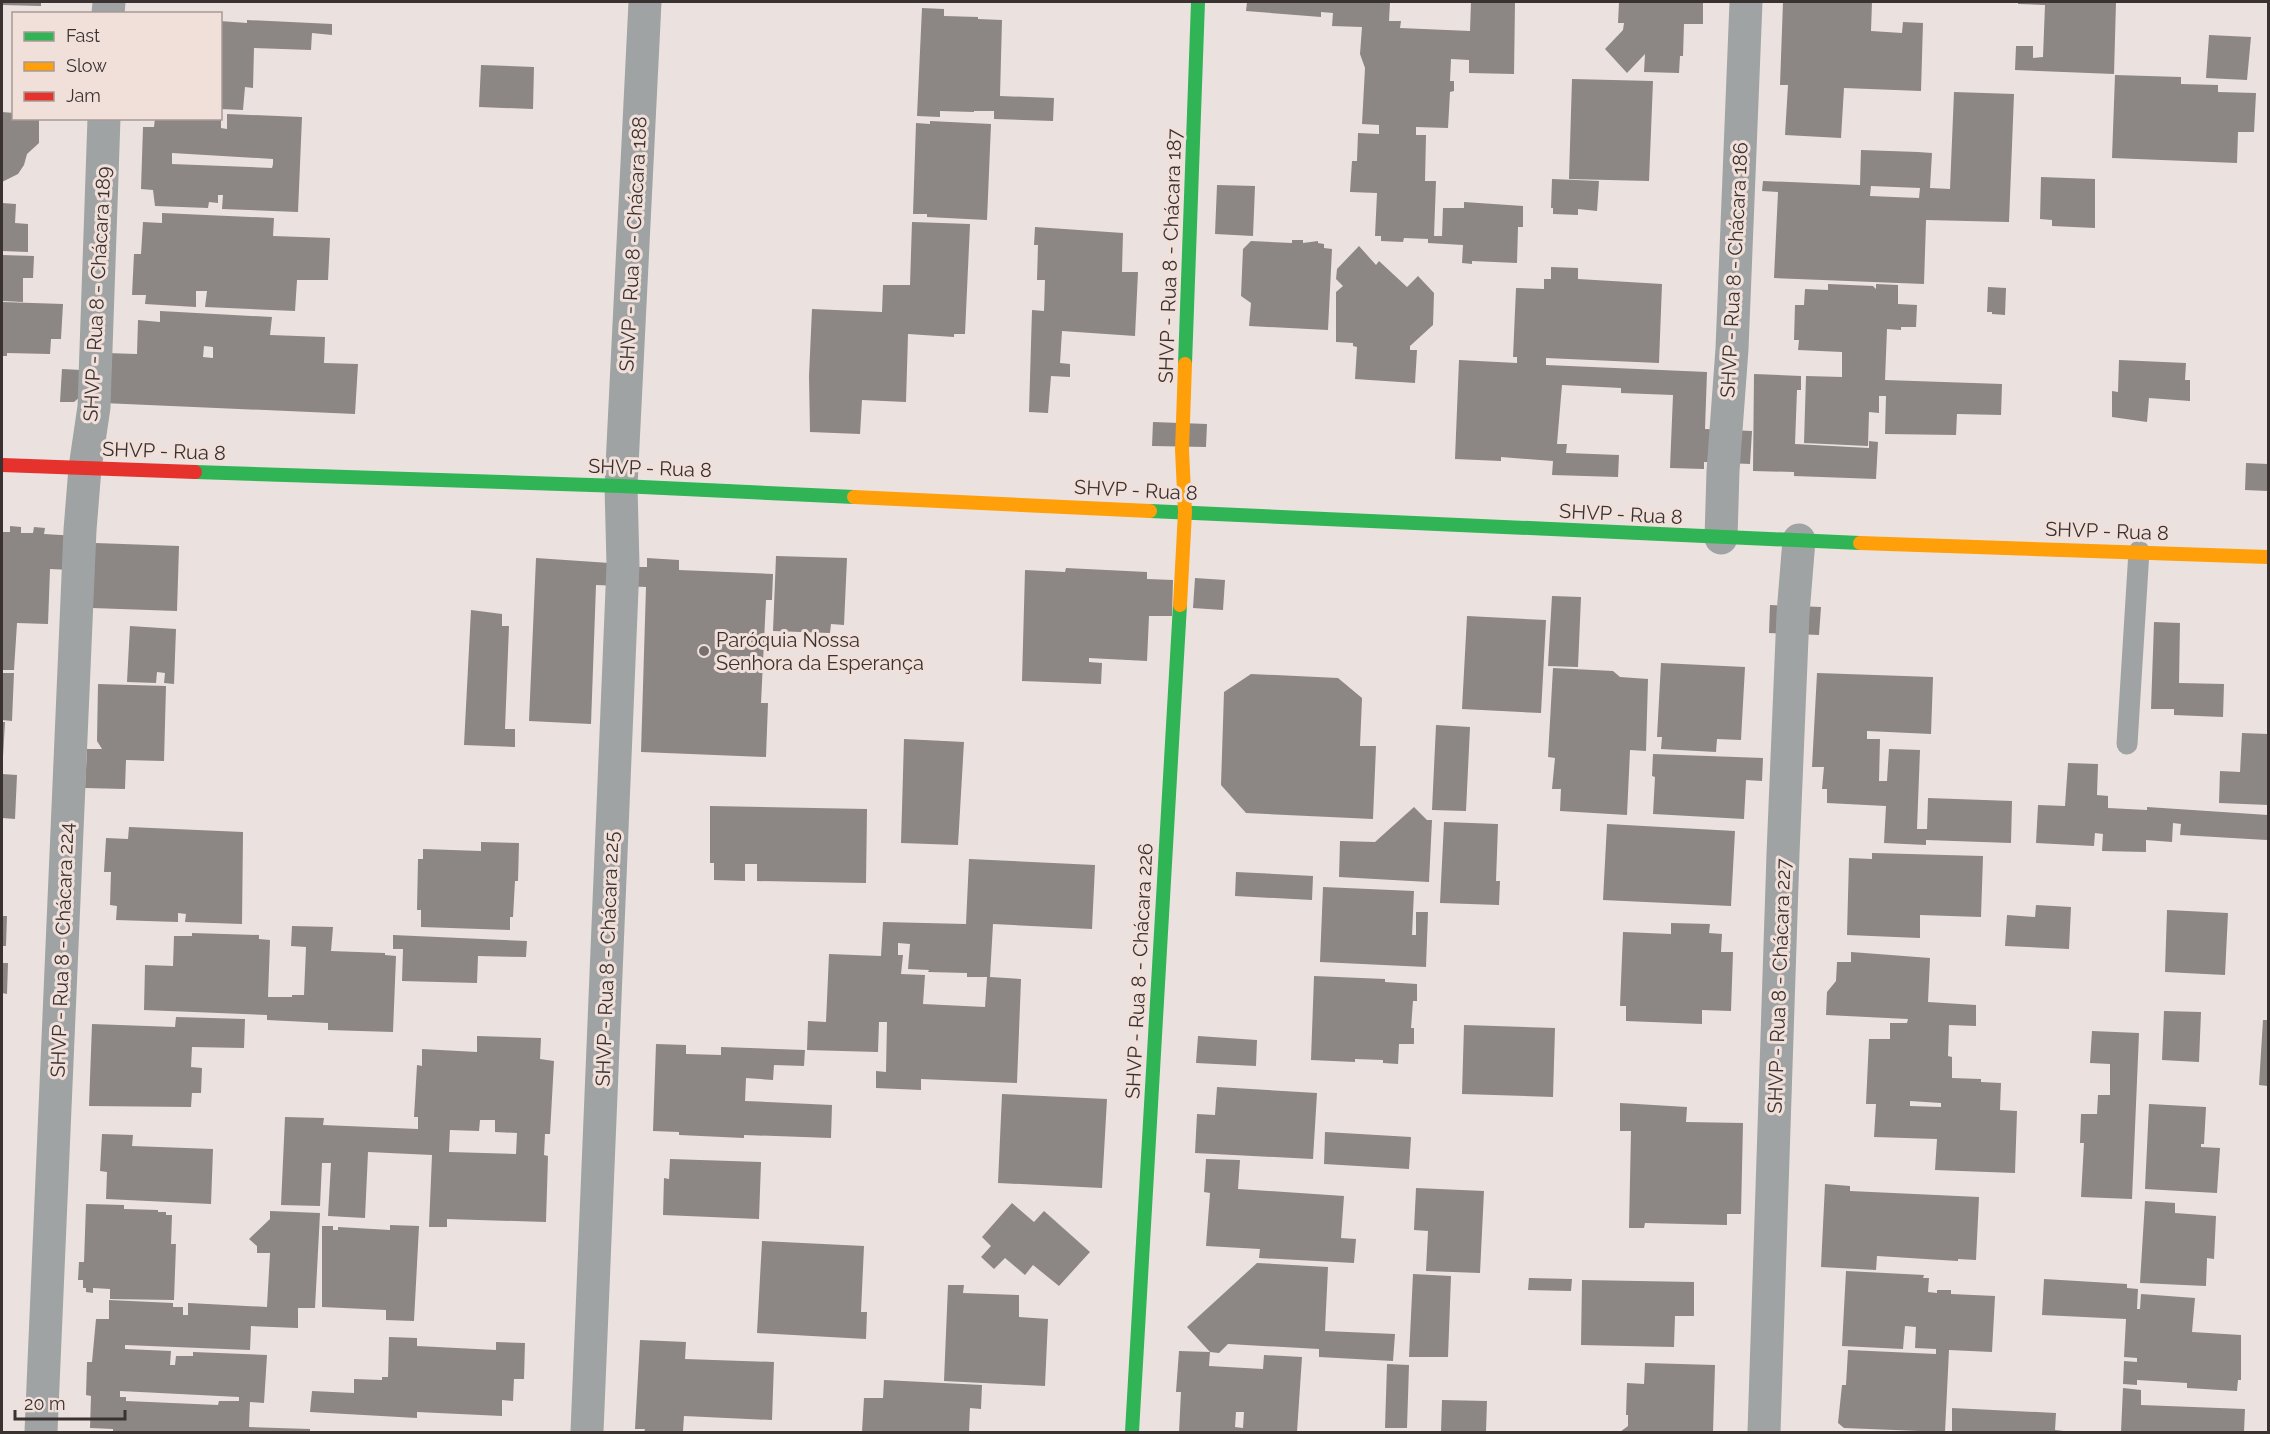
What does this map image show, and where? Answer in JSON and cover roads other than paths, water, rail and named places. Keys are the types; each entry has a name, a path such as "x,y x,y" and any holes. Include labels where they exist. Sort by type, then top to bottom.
{"street":[{"name":"SHVP - Rua 8 - Chácara 188","path":"621,486 645,2"},
{"name":"SHVP - Rua 8 - Chácara 187","path":"1185,512 1182,450 1198,2"},
{"name":"SHVP - Rua 8 - Chácara 186","path":"1721,538 1723,471 1732,349 1746,2"},
{"name":"SHVP - Rua 8 - Chácara 189","path":"86,468 94,407 104,120"},
{"name":"SHVP - Rua 8","path":"2,465 621,486 1721,538 2268,557"},
{"name":"SHVP - Rua 8 - Chácara 224","path":"41,1432 80,530 86,468"},
{"name":"SHVP - Rua 8 - Chácara 225","path":"588,1432 623,566 621,486"},
{"name":"SHVP - Rua 8 - Chácara 226","path":"1132,1432 1185,512"},
{"name":"SHVP - Rua 8 - Chácara 227","path":"1764,1432 1783,854 1799,540"}],"lane":[{"path":"2127,744 2139,551"}],"place":[{"name":"Paróquia Nossa Senhora da Esperança","path":"704,651"}]}
